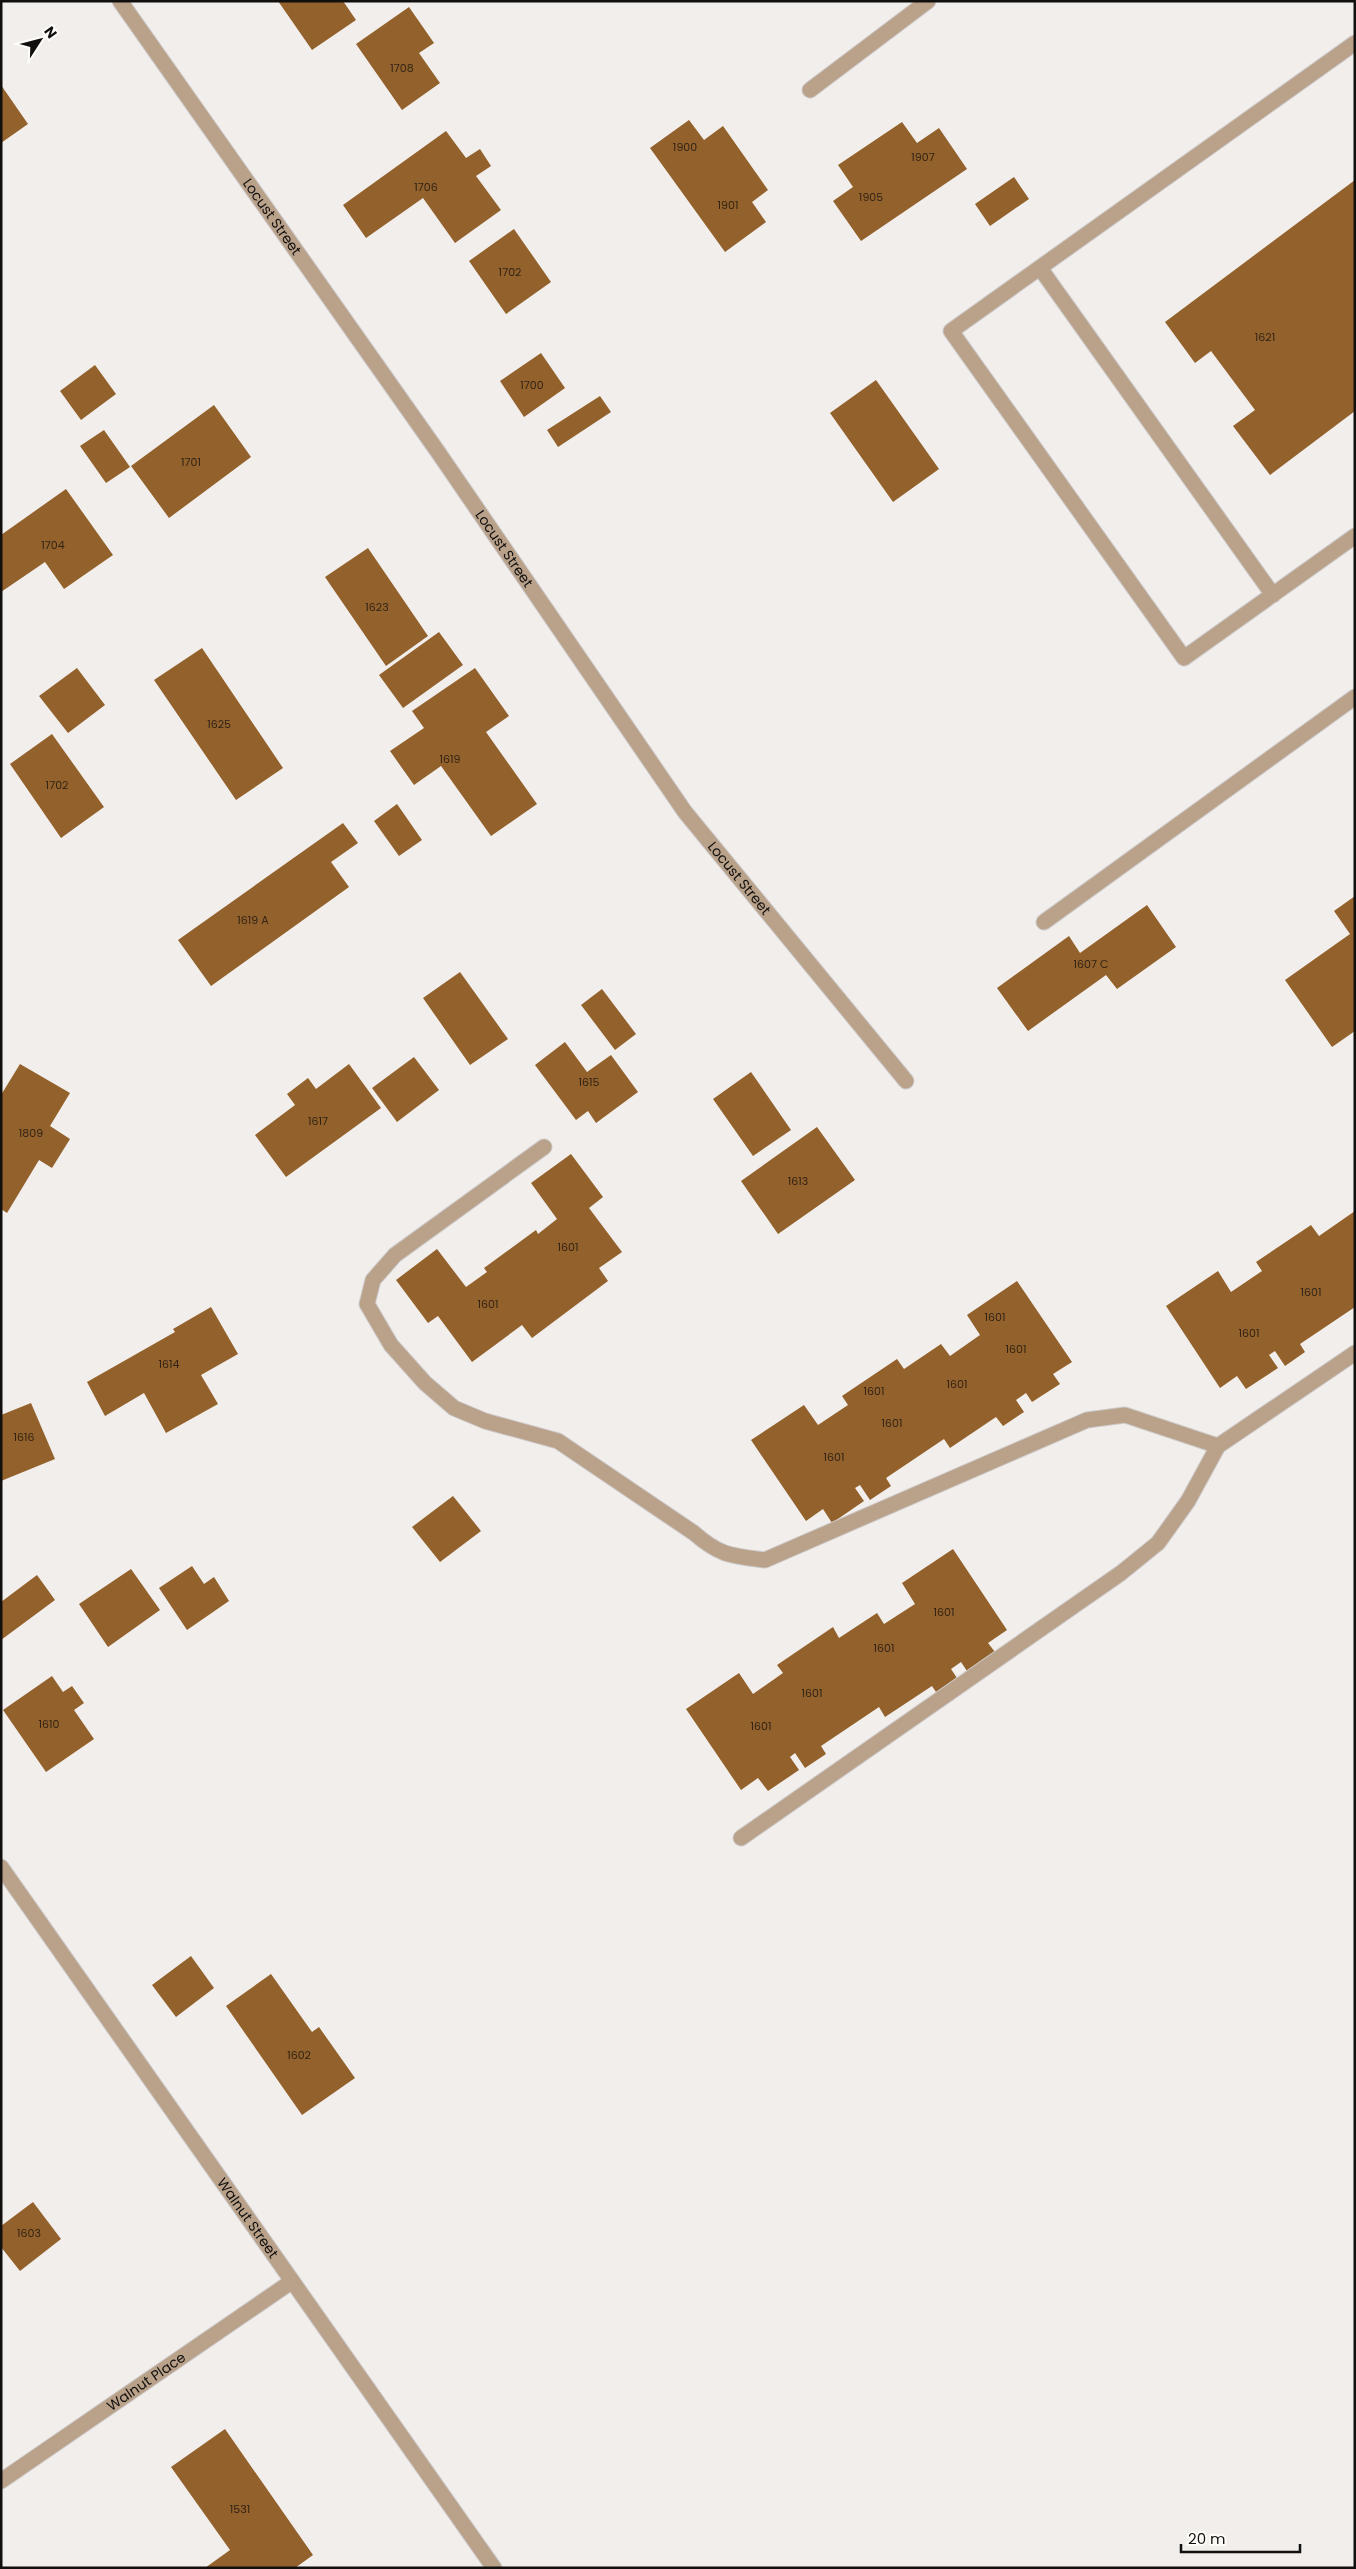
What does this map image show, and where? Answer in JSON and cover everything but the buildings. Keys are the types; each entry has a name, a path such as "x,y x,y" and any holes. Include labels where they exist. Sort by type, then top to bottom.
{"street":[{"name":"Locust Street","path":"120,1 438,452 685,812 906,1081"},
{"path":"810,90 928,1"},
{"path":"1355,43 950,331 1184,658 1355,536"},
{"path":"1040,268 1273,595"},
{"path":"1044,922 1355,697"},
{"path":"544,1147 395,1255 373,1280 367,1304 391,1345 425,1383 454,1408 485,1421 558,1441 694,1533 712,1550 738,1557 765,1560 1086,1420 1125,1415 1218,1446"},
{"path":"741,1838 1120,1573 1158,1543 1188,1502 1218,1446 1355,1353"},
{"name":"Walnut Street","path":"1,1867 291,2282 494,2568"},
{"name":"Walnut Place","path":"1,2481 291,2282"}]}
